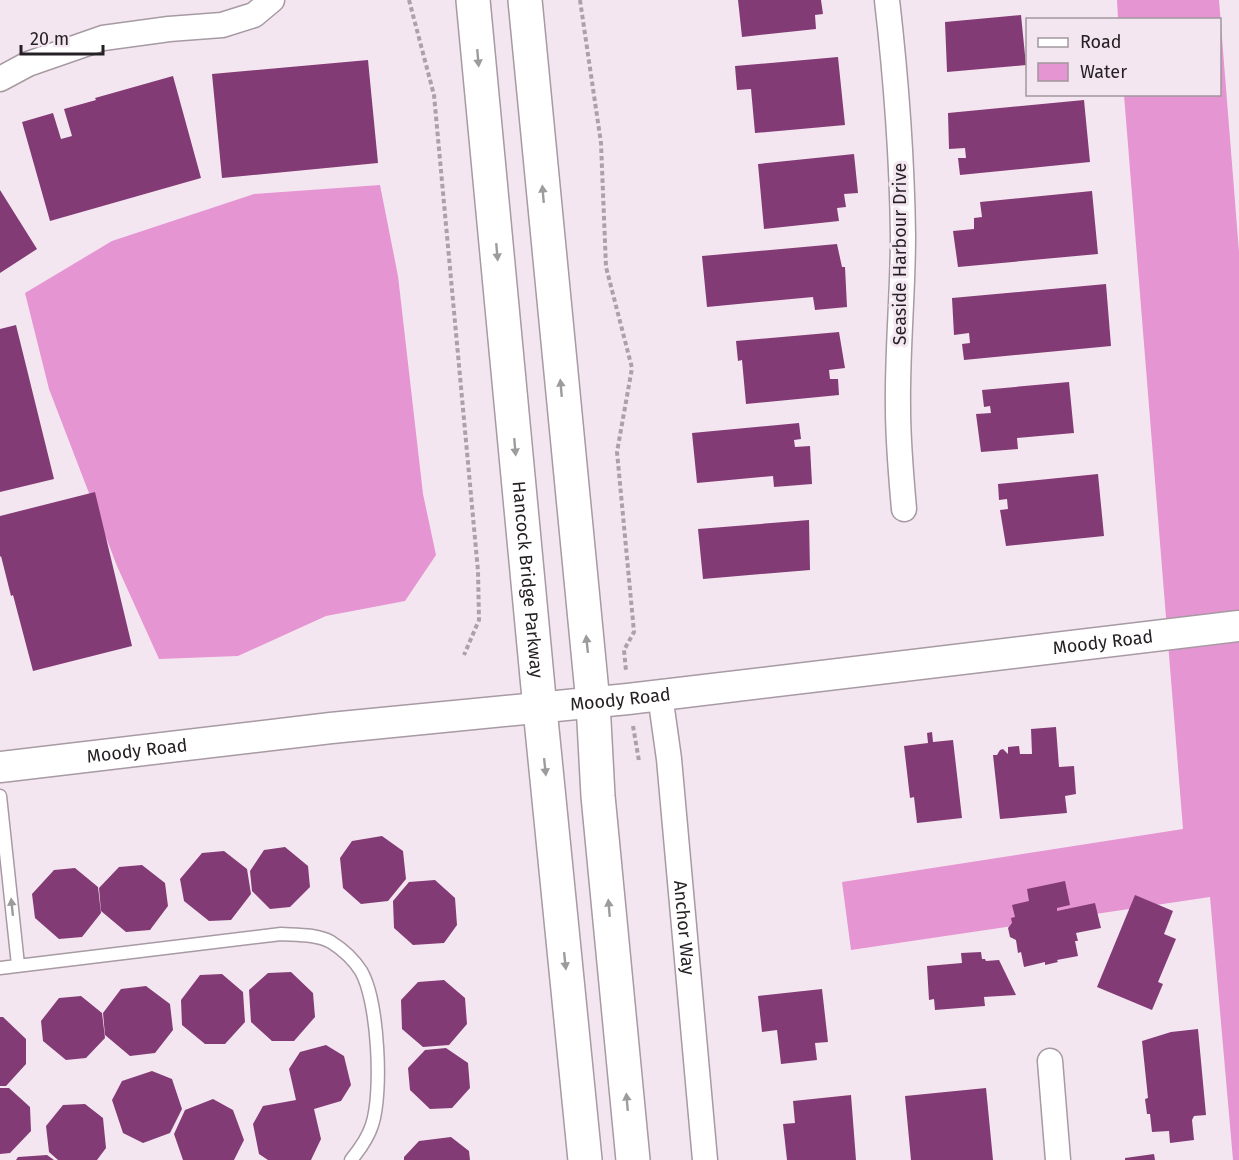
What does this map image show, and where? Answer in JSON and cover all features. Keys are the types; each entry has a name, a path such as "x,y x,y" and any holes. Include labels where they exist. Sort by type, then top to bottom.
{"main road":[{"name":"Hancock Bridge Parkway","path":"473,0 585,1160"},
{"path":"525,0 593,703 598,796 633,1160"}],"street":[{"path":"0,79 28,64 103,38 169,28 222,25 254,15 272,0"},
{"name":"Seaside Harbour Drive","path":"887,0 896,81 901,176 903,237 898,407 904,509"},
{"name":"Moody Road","path":"0,767 332,729 593,703 1239,626"},
{"name":"Anchor Way","path":"660,695 669,759 705,1160"},
{"path":"1050,1061 1058,1160"}],"lane":[{"path":"0,796 18,965"},
{"path":"0,968 281,934 329,941 346,954 361,971 371,997 378,1064 378,1093 372,1125 362,1146 351,1160"}],"path":[{"path":"409,0 434,94 478,571 479,620 464,655"},
{"path":"580,0 601,143 606,267 632,368 616,452 634,632 624,650 628,699 639,761"}],"water":[{"path":"1117,0 1219,0 1220,18 1118,18"},
{"path":"1221,25 1239,252 1239,1160 1233,1160 1210,897 851,950 842,882 1183,829 1124,96 1221,96"},
{"path":"380,185 398,276 423,494 436,555 405,601 326,616 238,656 159,659 117,566 49,389 25,293 112,241 254,194"}],"building":[{"path":"738,0 821,0 823,14 815,15 816,29 742,37"},
{"path":"1021,15 1026,65 947,72 945,22"},
{"path":"838,57 845,125 755,133 751,89 737,90 735,66"},
{"path":"368,60 378,163 222,178 212,74"},
{"path":"173,76 201,178 50,221 22,122 53,113 61,139 72,136 64,109"},
{"path":"1084,100 1090,162 960,175 958,158 966,158 965,148 949,149 948,113"},
{"path":"854,154 858,193 844,194 846,207 837,208 839,221 764,229 758,164"},
{"path":"0,190 37,249 0,273"},
{"path":"1092,191 1098,254 958,267 953,231 974,229 974,218 982,217 980,202"},
{"path":"837,244 842,267 845,267 847,307 815,310 813,297 707,307 702,256"},
{"path":"1106,284 1111,346 964,360 962,344 970,343 969,333 954,335 952,298"},
{"path":"16,325 54,479 0,492 0,329"},
{"path":"839,332 845,368 829,370 830,379 838,379 839,395 746,404 742,360 738,361 736,341"},
{"path":"1069,382 1074,433 1017,438 1018,449 981,452 976,414 991,413 990,406 984,407 982,390"},
{"path":"799,423 801,439 794,440 795,447 810,446 812,484 774,487 773,476 697,483 692,433"},
{"path":"1098,474 1104,536 1006,546 1000,510 1008,509 1007,499 999,500 998,484"},
{"path":"95,492 132,646 33,671 13,595 11,596 0,557 0,516"},
{"path":"809,520 810,570 703,579 698,529"},
{"path":"1056,727 1059,767 1074,766 1076,794 1065,796 1067,813 1000,819 993,755 997,755 1003,749 1008,754 1008,747 1019,746 1020,754 1032,754 1031,729"},
{"path":"932,732 933,742 953,740 962,818 917,823 914,797 910,798 904,746 928,743 927,733"},
{"path":"382,836 403,851 406,879 388,901 361,904 343,888 340,858 352,841"},
{"path":"285,847 308,866 310,887 290,907 270,909 252,891 250,871 264,850"},
{"path":"224,851 247,869 251,894 231,920 209,921 184,901 180,879 202,853"},
{"path":"142,865 165,883 168,906 150,930 126,932 101,911 99,888 119,867"},
{"path":"75,868 98,887 101,913 82,937 59,939 35,918 32,894 54,870"},
{"path":"435,880 455,898 457,925 444,943 413,945 394,928 393,901 409,882"},
{"path":"1065,881 1070,905 1057,908 1057,911 1095,903 1101,928 1076,933 1078,956 1045,965 1045,962 1024,967 1021,952 1018,953 1016,940 1010,937 1008,928 1012,923 1011,918 1015,917 1012,905 1029,901 1027,889"},
{"path":"1135,895 1173,911 1164,934 1176,939 1158,982 1163,984 1152,1010 1097,987"},
{"path":"981,952 982,959 986,961 999,960 1016,995 984,997 985,1006 935,1010 934,999 929,1000 927,966 962,963 961,953"},
{"path":"291,972 313,993 315,1017 294,1041 272,1041 251,1022 249,990 268,973"},
{"path":"222,974 243,992 245,1022 225,1044 205,1044 182,1025 181,1000 200,975"},
{"path":"444,980 465,998 467,1024 449,1045 423,1047 402,1029 401,1000 418,982"},
{"path":"146,986 170,1004 173,1030 155,1053 130,1056 105,1035 103,1013 121,989"},
{"path":"822,989 828,1042 815,1043 817,1060 781,1064 777,1030 762,1032 758,996"},
{"path":"81,996 102,1013 105,1038 86,1058 66,1060 43,1041 41,1021 59,998"},
{"path":"0,1017 3,1017 26,1039 26,1064 6,1086 0,1086"},
{"path":"1198,1029 1206,1115 1194,1116 1192,1120 1194,1140 1170,1143 1169,1131 1152,1132 1150,1114 1147,1114 1145,1099 1148,1098 1142,1041 1171,1032"},
{"path":"326,1045 344,1056 351,1085 341,1101 314,1109 321,1139 311,1160 268,1160 259,1154 253,1124 263,1106 296,1100 289,1069 300,1052"},
{"path":"446,1048 468,1063 470,1088 452,1108 430,1109 410,1090 408,1068 425,1050"},
{"path":"152,1071 172,1079 182,1109 170,1133 143,1143 123,1133 112,1100 122,1081"},
{"path":"0,1088 9,1088 30,1107 31,1131 10,1153 0,1154"},
{"path":"986,1088 993,1160 911,1160 905,1096"},
{"path":"851,1095 856,1160 787,1160 783,1124 795,1123 793,1101"},
{"path":"213,1099 233,1110 244,1140 234,1160 183,1160 174,1134 185,1110"},
{"path":"85,1104 103,1118 106,1148 97,1160 58,1160 49,1152 46,1126 63,1105"},
{"path":"451,1137 469,1151 470,1160 404,1160 404,1157 419,1141"},
{"path":"1154,1154 1155,1160 1125,1160 1125,1158"},
{"path":"47,1155 54,1160 16,1160 18,1157"}]}
